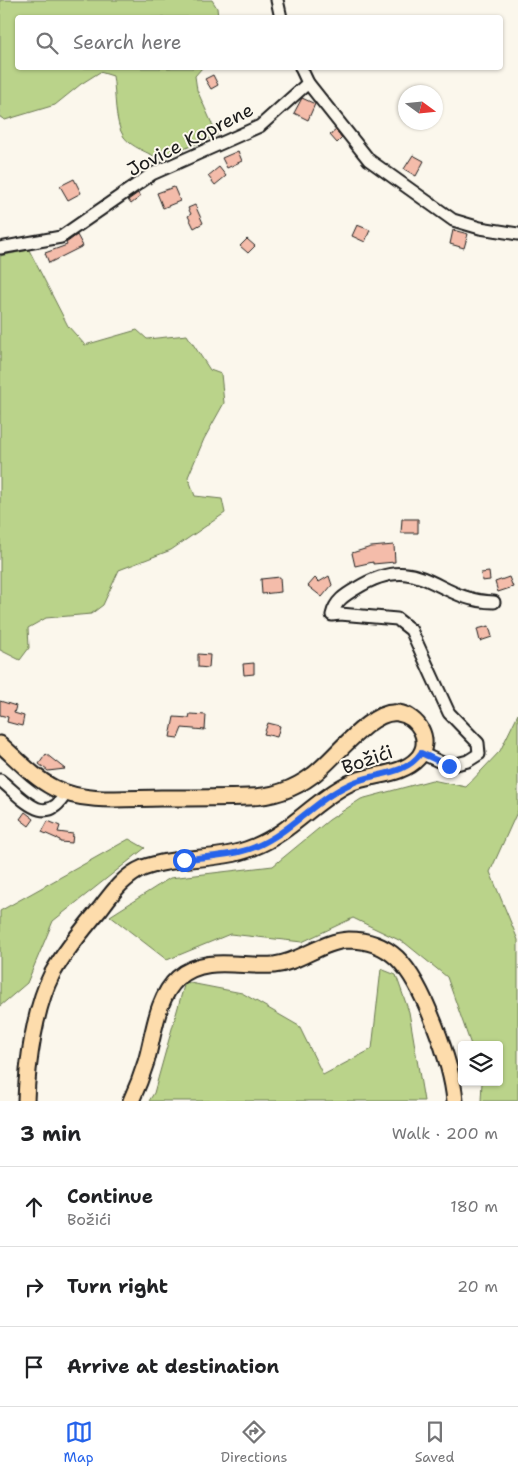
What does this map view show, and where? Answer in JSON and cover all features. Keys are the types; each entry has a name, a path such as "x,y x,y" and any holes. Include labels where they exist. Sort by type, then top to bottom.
{"main road":[{"name":"Božići","path":"0,744 42,781 66,793 102,798 247,797 277,794 313,775 366,726 382,715 390,713 402,714 419,726 424,736 421,753 412,763 400,770 348,784 275,837 255,847 238,852 155,865 136,871 124,881 75,941 51,978 37,1021 26,1101"},
{"path":"131,1101 146,1063 162,1001 179,977 200,966 225,963 280,964 302,958 330,944 358,941 371,943 390,952 403,964 412,978 438,1035 451,1073 455,1101"}],"street":[{"path":"277,0 280,15"},
{"path":"302,70 308,83 369,160 453,220 480,228 518,234"},
{"name":"Jovice Koprene","path":"0,248 61,237 152,174 260,126 308,83"},
{"path":"421,753 449,766 473,759 479,754 480,748 474,737 449,712 411,630 404,623 397,619 332,615 334,607 341,597 375,577 401,572 423,577 476,602 494,602"},
{"path":"0,780 20,799 42,810 53,810 60,805 66,793"}],"green space":[{"path":"0,0 212,0 217,8 218,15 15,15 15,70 200,70 195,76 197,90 217,135 160,159 140,150 127,141 118,124 113,76 100,72 81,84 55,105 5,120 0,117"},
{"path":"29,250 68,326 85,345 137,330 147,339 187,335 210,370 221,374 224,403 204,439 188,477 195,496 222,499 225,513 171,550 119,570 103,605 91,614 46,618 28,628 29,648 20,660 0,650 0,256"},
{"path":"518,714 518,810 490,872 518,940 518,1101 481,1101 482,1086 503,1086 503,1041 470,1041 447,977 405,943 353,918 302,942 230,934 167,960 110,916 170,878 273,866 329,820 361,799 432,780 466,787 500,751"},
{"path":"129,839 145,848 53,921 27,983 0,1006 0,911"},
{"path":"381,969 396,975 409,1012 424,1101 149,1101 154,1093 185,982 242,993 299,1026 323,1075 372,1049"}],"building":[{"path":"213,75 218,85 211,89 205,79"},
{"path":"302,98 315,104 308,120 294,113"},
{"path":"336,130 342,138 337,143 330,135"},
{"path":"238,151 242,161 227,168 222,158"},
{"path":"413,155 424,161 416,176 404,169"},
{"path":"219,167 226,176 215,185 208,176"},
{"path":"74,179 81,193 68,200 60,186"},
{"path":"174,187 180,201 163,208 157,193"},
{"path":"138,193 140,197 131,204 128,200"},
{"path":"195,205 203,223 194,228 188,216 191,214 188,208"},
{"path":"357,225 370,230 365,242 352,236"},
{"path":"453,230 468,234 464,248 450,244"},
{"path":"77,235 83,246 49,263 45,253 67,245 66,243"},
{"path":"247,239 255,246 248,253 240,246"},
{"path":"402,519 418,519 418,533 401,533"},
{"path":"394,545 395,562 373,564 373,562 355,566 352,553 371,547"},
{"path":"489,572 490,580 482,581 481,573"},
{"path":"329,576 332,585 322,597 308,586 315,578 319,582"},
{"path":"280,577 281,592 262,594 261,579"},
{"path":"509,577 513,587 498,592 495,582"},
{"path":"489,626 492,637 480,641 477,629"},
{"path":"198,654 210,655 209,668 198,667"},
{"path":"254,663 254,674 244,675 243,664"},
{"path":"0,701 16,706 14,713 24,716 22,726 7,722 8,717 0,715"},
{"path":"190,714 206,715 205,730 182,728 178,738 170,737 174,717 189,718"},
{"path":"268,723 280,726 277,737 264,734"},
{"path":"46,754 65,769 48,771 39,764"},
{"path":"25,812 34,819 29,826 20,819"},
{"path":"48,821 60,826 58,832 73,834 72,843 60,842 60,840 42,832"}],"route":[{"path":"184,860 238,852 264,843 298,821 348,784 400,770 412,763 421,753 449,766"}]}
